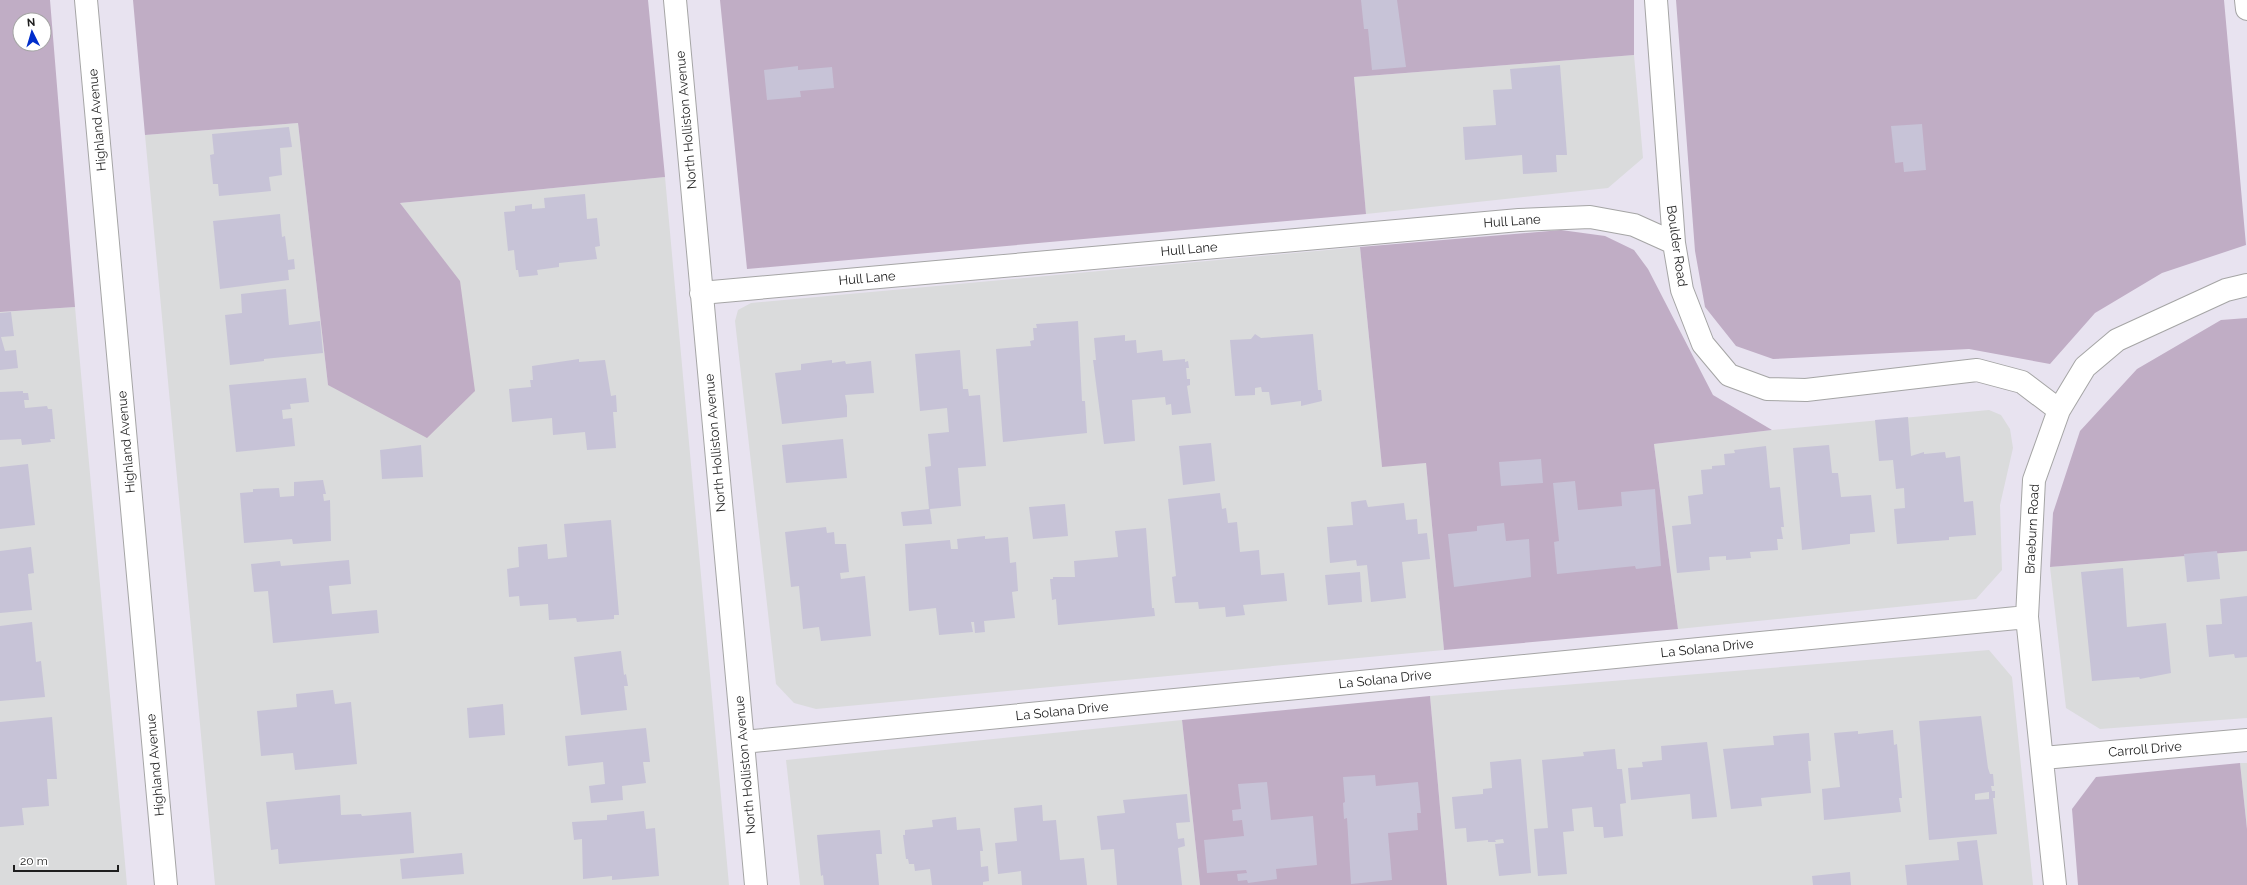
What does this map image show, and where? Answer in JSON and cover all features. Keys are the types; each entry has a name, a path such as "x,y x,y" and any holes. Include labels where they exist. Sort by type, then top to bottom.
{"street":[{"name":"Highland Avenue","path":"86,0 166,885"},
{"name":"North Holliston Avenue","path":"675,0 756,885"},
{"name":"Boulder Road","path":"1656,0 1674,243 1682,290 1703,344 1729,375 1767,389 1806,390 1976,370 2022,382 2059,410"},
{"path":"2246,0 2247,9"},
{"name":"Hull Lane","path":"701,293 1519,220 1590,217 1634,225 1674,243"},
{"name":"Braeburn Road","path":"2055,885 2043,758 2027,617 2034,480 2059,410 2085,367 2117,340 2226,290 2247,285"},
{"name":"La Solana Drive","path":"743,742 2027,617"},
{"name":"Carroll Drive","path":"2043,758 2247,740"}],"shaded area":[{"path":"0,0 50,0 51,12 12,12 12,52 52,52 52,25 75,307 0,312"},
{"path":"133,0 648,0 665,177 400,203 460,281 475,391 427,438 328,385 298,123 145,135"},
{"path":"720,0 1634,0 1634,55 1354,77 1366,214 747,269"},
{"path":"1676,0 2224,0 2246,245 2162,273 2095,313 2050,364 1969,349 1773,359 1736,346 1705,307 1695,251"},
{"path":"1634,55 1643,158 1608,188 1366,214 1354,77"},
{"path":"298,123 328,385 460,282 400,203 665,177 729,885 215,885 145,135"},
{"path":"1561,230 1605,236 1634,250 1648,269 1713,395 1772,430 1654,444 1678,629 1444,650 1426,463 1382,467 1360,247"},
{"path":"1360,247 1382,466 1426,463 1444,650 816,709 794,703 776,684 735,321 738,310 751,303"},
{"path":"75,307 127,885 0,885 0,312"},
{"path":"2247,318 2247,551 2050,567 2053,513 2080,431 2137,369 2221,320"},
{"path":"1989,410 2001,415 2010,429 2013,448 2000,505 2002,570 1976,599 1678,629 1654,444 1772,430"},
{"path":"2247,551 2247,718 2100,729 2066,708 2050,567"},
{"path":"1989,650 2012,677 2033,885 1447,885 1430,696"},
{"path":"1430,696 1447,885 1200,885 1182,720"},
{"path":"1182,720 1200,885 800,885 786,760"},
{"path":"2240,763 2247,763 2247,829"},
{"path":"2240,763 2247,829 2247,885 2078,885 2072,809 2096,777"}],"building":[{"path":"1361,0 1397,0 1406,67 1372,70 1368,29 1364,29"},
{"path":"1560,65 1567,155 1556,155 1557,172 1523,174 1522,155 1465,160 1463,127 1496,125 1493,90 1512,89 1510,69"},
{"path":"798,66 798,70 832,67 834,88 800,91 801,97 767,100 764,70"},
{"path":"1922,124 1926,170 1904,172 1903,162 1895,163 1891,126"},
{"path":"289,127 292,147 280,148 282,175 269,177 271,191 219,196 218,184 213,184 210,155 214,154 212,134"},
{"path":"585,194 587,219 597,218 600,246 595,247 597,259 559,263 559,267 537,270 538,275 519,277 518,270 516,270 514,250 508,251 504,212 515,211 515,206 532,204 532,209 545,208 544,198"},
{"path":"280,214 282,237 285,236 288,260 294,259 295,269 288,270 289,280 220,289 213,221"},
{"path":"286,289 289,325 320,321 323,353 264,359 264,361 230,365 225,315 242,313 241,294"},
{"path":"11,312 14,336 1,337 5,351 16,350 18,368 0,370 0,313"},
{"path":"1078,321 1082,401 1085,401 1087,433 1003,442 996,349 1031,346 1030,341 1034,340 1033,328 1037,328 1036,324"},
{"path":"1255,334 1261,338 1313,334 1318,390 1321,390 1322,401 1301,406 1301,401 1271,405 1269,392 1262,392 1261,387 1255,388 1255,395 1235,396 1230,340 1251,339"},
{"path":"1125,335 1125,341 1136,340 1137,353 1162,350 1163,361 1185,359 1185,362 1188,361 1189,368 1186,368 1187,379 1190,379 1190,385 1187,386 1191,413 1172,415 1171,404 1166,405 1165,397 1132,400 1135,441 1104,444 1093,360 1096,360 1094,338"},
{"path":"960,350 963,389 968,389 969,396 980,395 986,466 958,468 961,506 930,509 932,524 903,526 901,512 929,509 925,467 931,466 928,434 949,432 947,408 920,411 915,354"},
{"path":"579,359 579,362 605,360 611,396 616,395 617,412 613,412 616,448 587,450 585,432 553,435 552,418 512,422 509,389 531,387 530,380 533,380 532,366"},
{"path":"832,360 832,363 845,361 846,364 871,361 874,393 845,395 847,417 782,424 775,373 801,370 801,364"},
{"path":"306,378 309,402 290,404 291,409 282,410 283,419 292,418 295,446 236,452 229,385"},
{"path":"23,391 23,393 28,393 29,400 24,400 25,408 47,406 48,409 52,409 55,439 50,439 51,442 22,445 21,439 0,440 0,392"},
{"path":"1908,417 1911,456 1924,452 1924,454 1945,452 1946,458 1960,456 1964,502 1973,501 1976,535 1949,537 1949,540 1897,544 1894,509 1905,508 1904,488 1896,489 1893,460 1879,461 1875,420"},
{"path":"843,439 847,478 786,483 782,445"},
{"path":"1211,443 1215,481 1183,485 1179,446"},
{"path":"421,445 423,477 382,479 380,450"},
{"path":"1829,445 1832,473 1838,473 1841,497 1871,495 1875,532 1850,534 1850,544 1802,550 1793,448"},
{"path":"1766,446 1770,488 1780,487 1784,527 1781,527 1783,539 1777,539 1778,550 1750,552 1751,558 1726,560 1726,556 1709,557 1710,570 1677,573 1672,526 1691,524 1688,496 1703,494 1701,470 1712,469 1712,466 1725,465 1724,454 1735,453 1734,450"},
{"path":"1541,459 1543,483 1501,486 1499,462"},
{"path":"28,464 35,525 0,529 0,467"},
{"path":"323,480 326,494 323,494 324,501 330,500 331,541 293,544 292,539 244,543 240,493 253,492 253,489 279,488 280,497 294,496 294,482"},
{"path":"1575,481 1578,510 1622,506 1621,492 1655,489 1661,566 1636,569 1635,566 1557,574 1554,542 1559,541 1553,483"},
{"path":"1220,493 1222,509 1226,508 1228,523 1237,522 1240,552 1259,550 1261,575 1284,573 1287,601 1243,605 1245,615 1226,617 1225,607 1199,609 1198,602 1175,603 1172,577 1176,576 1168,499"},
{"path":"1366,500 1368,507 1404,503 1406,520 1417,519 1418,534 1427,533 1430,559 1402,562 1406,598 1371,602 1367,565 1357,566 1356,560 1330,563 1327,527 1353,525 1351,502"},
{"path":"1065,504 1068,536 1033,539 1029,507"},
{"path":"611,520 619,615 614,615 614,619 577,622 576,618 549,620 548,604 520,606 519,596 509,597 507,569 519,567 518,547 547,544 548,559 567,557 564,524"},
{"path":"1504,523 1506,541 1529,539 1531,577 1454,587 1448,534 1477,531 1477,526"},
{"path":"826,527 827,533 834,532 835,544 846,544 849,572 840,573 841,579 865,576 871,636 821,641 819,627 803,629 799,586 791,587 785,532"},
{"path":"1146,528 1152,608 1154,608 1155,616 1058,625 1056,599 1052,600 1050,579 1053,579 1053,577 1075,577 1074,561 1118,557 1115,531"},
{"path":"985,536 985,539 1008,537 1010,563 1016,562 1018,591 1012,592 1015,618 984,621 985,632 975,633 974,622 971,622 973,632 939,635 936,608 909,611 905,544 950,540 951,549 958,549 957,539"},
{"path":"31,547 34,573 28,574 32,610 0,613 0,551"},
{"path":"2217,551 2220,579 2187,582 2184,554"},
{"path":"349,560 351,584 329,586 332,614 377,610 379,633 273,643 268,591 254,592 251,564 280,561 281,566"},
{"path":"2123,568 2127,627 2166,623 2171,673 2140,679 2139,677 2092,681 2081,572"},
{"path":"1360,572 1362,602 1328,605 1325,575"},
{"path":"2247,596 2247,657 2235,658 2234,654 2209,657 2206,625 2222,624 2220,599"},
{"path":"32,622 36,662 41,661 45,697 0,701 0,626"},
{"path":"621,651 624,675 626,674 628,686 624,686 627,710 581,715 574,657"},
{"path":"333,690 335,704 351,702 357,764 295,770 293,753 261,756 257,711 297,707 296,694"},
{"path":"503,704 505,735 469,738 467,708"},
{"path":"1981,716 1988,768 1990,774 1993,774 1994,786 1991,786 1992,791 1995,791 1995,798 1993,798 1997,834 1929,840 1919,721","holes":["1989,792 1989,799 1975,800 1975,794"]},
{"path":"52,717 57,779 47,779 49,806 22,808 24,825 0,827 0,722"},
{"path":"646,728 650,762 643,762 646,783 622,786 623,800 591,803 589,786 605,784 603,762 568,766 565,736"},
{"path":"1893,730 1894,745 1897,744 1902,798 1899,798 1901,812 1824,820 1822,789 1840,787 1834,733 1858,731 1858,734"},
{"path":"1809,733 1811,761 1808,761 1811,793 1761,798 1762,806 1731,809 1723,749 1774,745 1773,736"},
{"path":"1707,742 1717,817 1692,819 1690,794 1631,800 1628,768 1643,767 1642,762 1662,760 1661,746"},
{"path":"1615,749 1617,769 1622,769 1626,803 1620,804 1623,836 1604,838 1603,827 1594,827 1592,807 1572,809 1574,831 1563,832 1567,874 1538,876 1534,829 1548,828 1542,760 1584,756 1583,752"},
{"path":"1521,759 1531,873 1499,876 1495,844 1504,843 1503,839 1495,840 1496,842 1488,842 1488,840 1467,842 1466,828 1455,829 1452,797 1483,794 1483,789 1492,788 1490,762"},
{"path":"1375,775 1376,786 1418,782 1421,813 1417,813 1418,830 1388,833 1392,880 1351,884 1347,818 1344,819 1343,803 1345,802 1343,777"},
{"path":"1267,782 1271,820 1313,816 1317,865 1276,869 1277,879 1248,883 1247,880 1238,881 1237,874 1247,873 1246,870 1207,873 1204,840 1244,836 1242,820 1233,821 1232,810 1241,809 1238,784"},
{"path":"1187,794 1190,822 1176,823 1178,839 1184,838 1185,846 1178,848 1182,885 1117,885 1114,849 1101,850 1097,816 1125,813 1123,800"},
{"path":"340,795 341,815 361,814 362,816 411,812 414,853 279,864 278,849 271,850 266,802"},
{"path":"1042,805 1043,821 1056,820 1060,860 1084,858 1087,885 1022,885 1021,871 998,874 995,843 1017,841 1014,808"},
{"path":"644,811 646,829 655,828 659,876 612,880 612,876 583,879 582,839 574,840 572,822 607,820 607,815"},
{"path":"956,817 957,830 980,828 983,851 980,851 981,867 988,866 989,881 983,882 983,885 932,885 930,869 915,871 914,864 909,864 908,859 906,859 903,835 905,835 905,830 933,827 932,820"},
{"path":"880,830 882,854 876,854 879,885 824,885 823,875 821,876 817,835"},
{"path":"1977,840 1983,885 1907,885 1905,865 1959,860 1957,842"},
{"path":"462,853 464,874 402,879 400,859"},
{"path":"1850,872 1851,885 1813,885 1812,876"}]}
